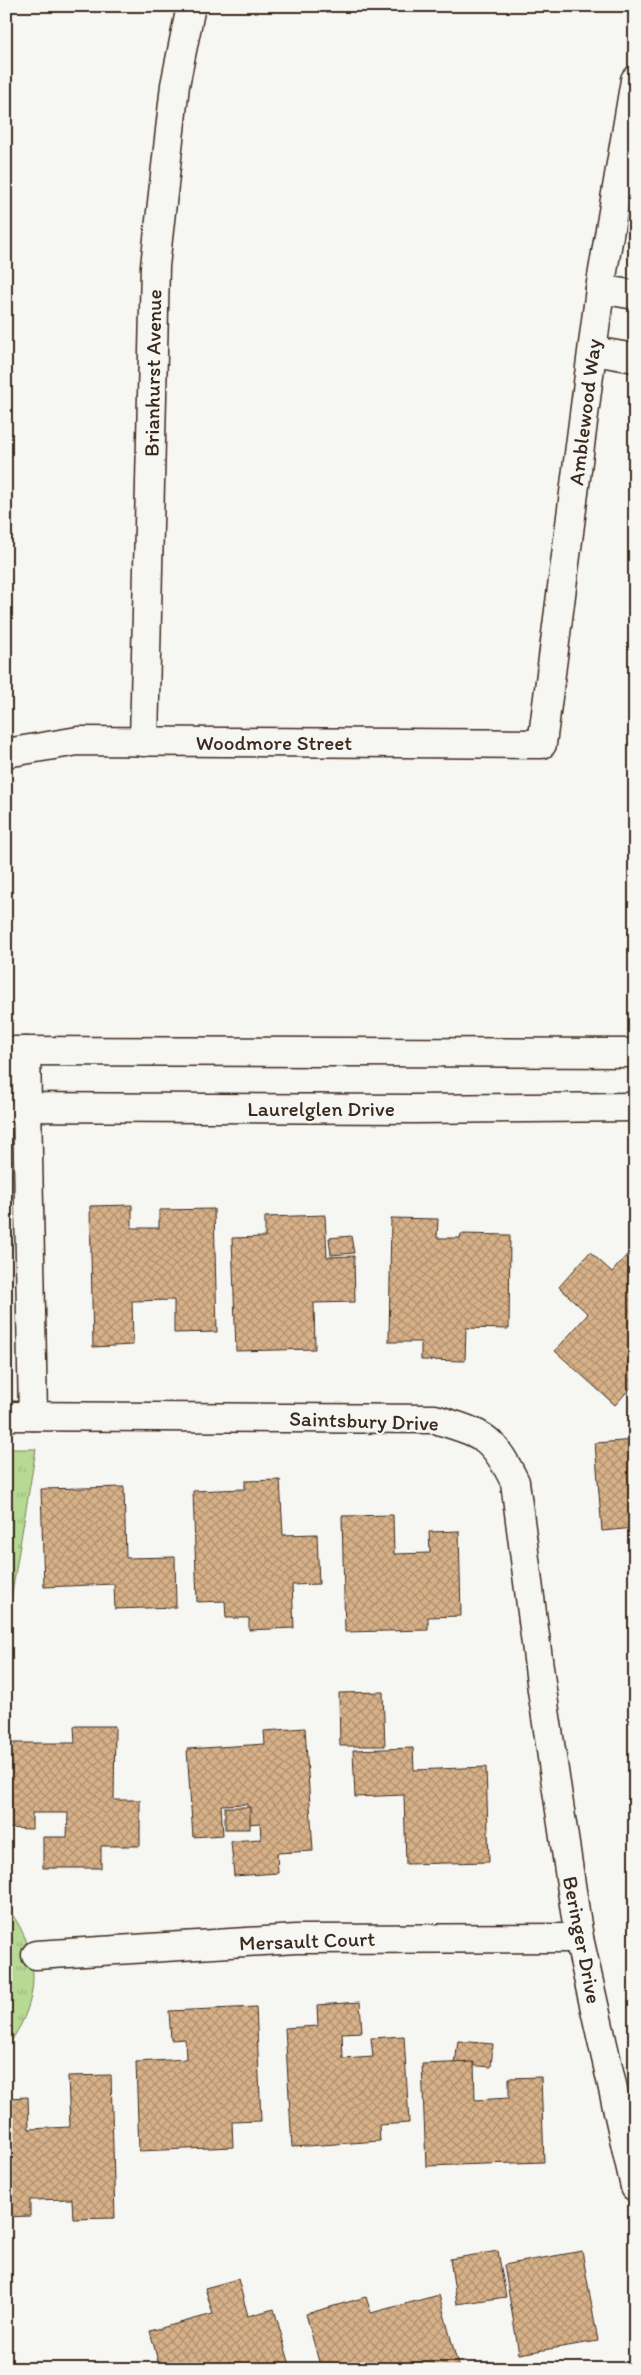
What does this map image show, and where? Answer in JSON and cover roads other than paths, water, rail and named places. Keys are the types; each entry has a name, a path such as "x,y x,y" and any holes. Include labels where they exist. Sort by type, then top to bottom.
{"street":[{"name":"Brianhurst Avenue","path":"144,742 155,266 175,85 191,6"},
{"name":"Amblewood Way","path":"542,744 600,289 635,80"},
{"path":"600,289 635,295"},
{"path":"593,351 635,358"},
{"name":"Woodmore Street","path":"6,753 78,741 542,744"},
{"path":"19,1416 16,1051 635,1053"},
{"name":"Laurelglen Drive","path":"17,1107 425,1109 635,1107"},
{"name":"Saintsbury Drive","path":"19,1416 435,1419 479,1433 502,1454 515,1482 542,1690"},
{"name":"Beringer Drive","path":"542,1690 579,1938 635,2187"},
{"name":"Mersault Court","path":"36,1955 296,1939 579,1938"}]}
